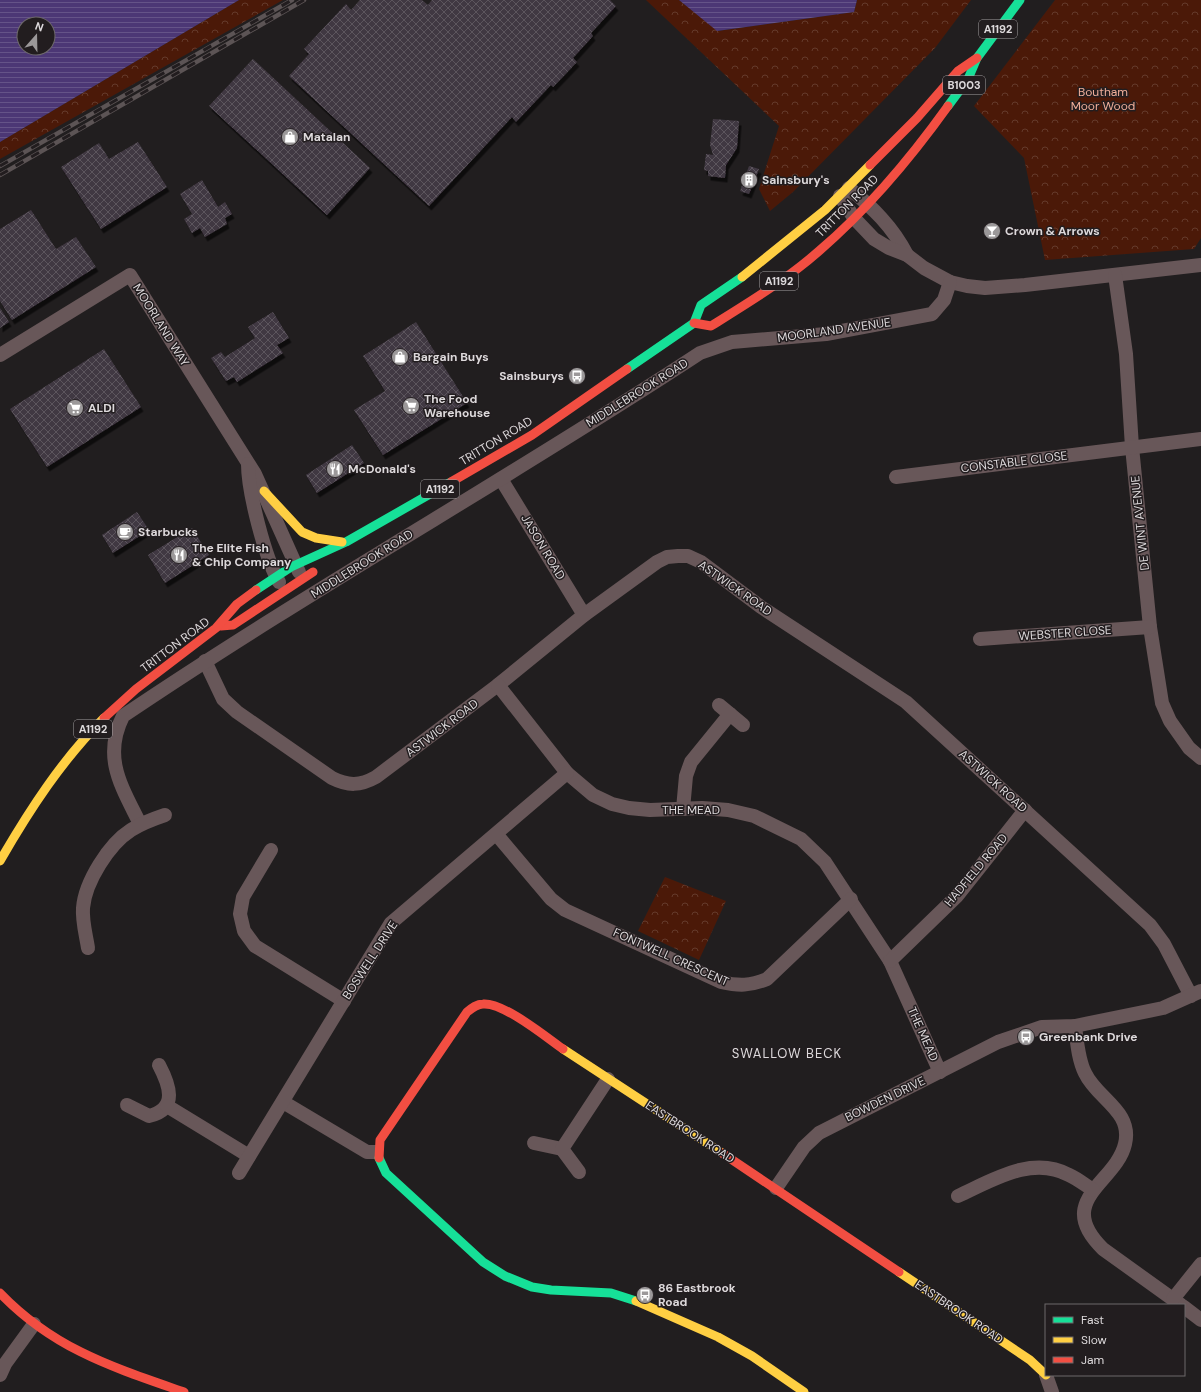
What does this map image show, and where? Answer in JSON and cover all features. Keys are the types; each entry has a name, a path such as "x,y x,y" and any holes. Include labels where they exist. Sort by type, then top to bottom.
{"main road":[{"name":"TRITTON ROAD","path":"694,323 711,326 753,300 818,252 869,204 887,184 946,109 968,79 977,58 1020,0"},
{"name":"TRITTON ROAD","path":"0,861 51,780 91,730 121,702 160,670 218,626 239,602 319,552 346,542 532,435 694,323 701,305 775,252 844,192 917,118 958,71 977,58"},
{"path":"799,254 818,252"},
{"path":"730,273 758,276"},
{"path":"264,491 272,497 289,518 305,534 346,542 340,556"},
{"name":"TRITTON ROAD","path":"218,626 233,625 322,566"},
{"name":"EASTBROOK ROAD","path":"376,1152 385,1131 467,1012 475,1005 484,1002 503,1008 608,1079 776,1188 1030,1360 1045,1374"},
{"path":"376,1152 379,1163 386,1173 483,1262 505,1276 532,1287 551,1290 611,1293 639,1302 718,1337 752,1356 804,1392"},
{"path":"0,1293 34,1324 90,1357 184,1392"}],"street":[{"path":"844,192 869,204 898,238 907,255"},
{"path":"844,192 854,218 874,239 889,248 907,255 924,268 950,282 967,286 985,288 1201,265"},
{"name":"MOORLAND WAY","path":"0,355 130,275 264,491 295,566 303,579"},
{"name":"DE WINT AVENUE","path":"1115,275 1126,354 1132,447 1150,627 1162,703 1170,721 1189,748 1201,758"},
{"name":"MOORLAND AVENUE","path":"700,353 732,342 826,334 932,314 944,300 950,282"},
{"name":"MIDDLEBROOK ROAD","path":"140,824 116,772 113,755 114,740 123,716 205,661 501,479 700,353"},
{"name":"CONSTABLE CLOSE","path":"896,477 1201,439"},
{"name":"MOORLAND WAY","path":"248,463 250,490 265,544 276,578 284,591"},
{"name":"JASON ROAD","path":"501,479 584,615"},
{"name":"ASTWICK ROAD","path":"205,661 223,699 237,712 332,778 343,784 355,785 367,782 376,777 498,685 584,615 657,562 667,557 688,556 701,562 761,607 906,702 1150,925 1196,993"},
{"name":"WEBSTER CLOSE","path":"980,639 1150,627"},
{"name":"THE MEAD","path":"498,685 567,773 593,795 612,804 650,810 702,808 728,810 754,816 801,839 825,862 851,899 890,961 940,1072"},
{"path":"719,705 743,725"},
{"path":"684,809 686,776 691,762 730,714"},
{"name":"BOSWELL DRIVE","path":"239,1173 391,923 497,835 567,773"},
{"name":"HADFIELD ROAD","path":"890,961 957,896 1025,810"},
{"path":"88,948 82,910 84,898 93,876 110,849 118,840 140,824 165,815"},
{"name":"FONTWELL CRESCENT","path":"497,835 551,899 565,910 721,982 739,986 753,985 767,979 851,899"},
{"path":"271,850 243,896 240,914 244,931 255,946 344,1001"},
{"name":"BOWDEN DRIVE","path":"776,1188 804,1147 819,1133 998,1042 1042,1027 1075,1026 1162,1008 1196,993"},
{"path":"1075,1026 1078,1051 1084,1073 1093,1087 1115,1107 1123,1118 1126,1132 1125,1144 1119,1158 1093,1190 1086,1203 1085,1215 1087,1228 1094,1240 1103,1249 1177,1302 1201,1264"},
{"path":"127,1105 149,1116 161,1111 167,1106 170,1100 168,1086 160,1065"},
{"path":"562,1149 608,1079"},
{"path":"283,1102 367,1152 376,1152"},
{"path":"167,1106 249,1156"},
{"path":"534,1143 562,1149 579,1172"},
{"path":"958,1196 1014,1171 1033,1168 1045,1168 1069,1175 1093,1190"},
{"path":"1185,1309 1201,1320"},
{"path":"0,1375 5,1364 34,1324"},
{"name":"EASTBROOK ROAD","path":"1046,1376 1052,1392"}],"green space":[{"path":"239,0 283,0 0,159 0,142"},
{"path":"646,0 679,0 718,31 854,12 857,0 971,0 935,48 793,192 770,211 759,189 779,126"},
{"name":"Boutham Moor Wood","path":"1055,0 1201,0 1201,238 1194,249 1045,260 1024,158 974,106"},
{"path":"665,877 726,901 699,960 638,931"}],"shaded area":[{"path":"0,0 239,0 0,142"},
{"path":"679,0 857,0 854,12 717,31"}],"building":[{"path":"360,0 422,0 428,5 432,0 610,0 616,6 591,33 593,36 573,58 577,62 553,87 551,85 516,122 512,117 429,206 289,76 309,54 304,49 346,4 351,10"},
{"name":"Matalan","path":"253,59 370,168 327,215 209,106"},
{"path":"713,119 739,121 737,148 726,165 725,178 708,176 708,171 704,170 706,154 713,155 710,145"},
{"path":"138,142 167,187 101,229 61,167 99,143 109,159"},
{"name":"Sainsbury's","path":"749,166 759,169 749,194 740,191"},
{"path":"202,180 218,207 225,202 232,214 225,218 227,224 205,237 200,228 192,233 184,219 192,214 180,194"},
{"path":"31,210 56,249 76,237 96,267 12,320 0,301 0,229"},
{"path":"0,308 9,322 0,328"},
{"path":"273,312 289,338 277,345 283,353 237,382 234,377 226,381 211,358 221,352 225,357 255,338 248,327"},
{"name":"The Food Warehouse","path":"416,322 467,403 383,455 354,410 385,391 363,356"},
{"name":"ALDI","path":"104,349 141,407 47,467 10,409"},
{"name":"McDonald's","path":"352,445 364,463 317,493 306,475"},
{"name":"Starbucks","path":"137,512 149,530 113,553 102,535"},
{"name":"The Elite Fish & Chip Company","path":"192,528 209,555 165,583 148,555"}],"railway":[{"path":"0,166 292,0"},
{"path":"0,175 304,0"}],"traffic: fast":[{"path":"948,106 968,79 977,58 1020,0"},
{"path":"627,369 694,323 701,305 742,277"},
{"path":"256,590 291,567 346,542 451,482"},
{"path":"379,1158 386,1173 483,1262 505,1276 532,1287 551,1290 611,1293 636,1301"}],"traffic: slow":[{"path":"742,277 825,210 870,165"},
{"path":"264,491 302,532 316,538 342,542"},
{"path":"0,861 35,804 61,768 74,751 104,718"},
{"path":"563,1049 722,1153"},
{"path":"899,1272 1030,1360 1045,1374"},
{"path":"636,1301 718,1337 752,1356 804,1392"}],"traffic: jam":[{"path":"870,165 917,118 958,71 977,58"},
{"path":"694,323 711,326 753,300 819,251 837,235 888,183 948,106"},
{"path":"451,482 532,435 627,369"},
{"path":"221,626 233,625 313,572"},
{"path":"104,718 136,689 216,628 237,604 256,590"},
{"path":"379,1158 380,1140 467,1012 475,1006 483,1004 502,1008 524,1021 563,1049"},
{"path":"722,1153 899,1272"},
{"path":"0,1293 41,1329 85,1354 132,1374 184,1392"}],"place":[{"name":"Matalan","path":"290,137"},
{"name":"Sainsbury's","path":"749,180"},
{"name":"Crown & Arrows","path":"992,231"},
{"name":"Bargain Buys","path":"400,357"},
{"name":"Sainsburys","path":"577,376"},
{"name":"The Food Warehouse","path":"411,406"},
{"name":"ALDI","path":"75,408"},
{"name":"McDonald's","path":"335,469"},
{"name":"Starbucks","path":"125,532"},
{"name":"The Elite Fish & Chip Company","path":"179,555"},
{"name":"Greenbank Drive","path":"1026,1037"},
{"name":"86 Eastbrook Road","path":"645,1295"}],"district":[{"name":"SWALLOW BECK","path":"787,1053"}]}
